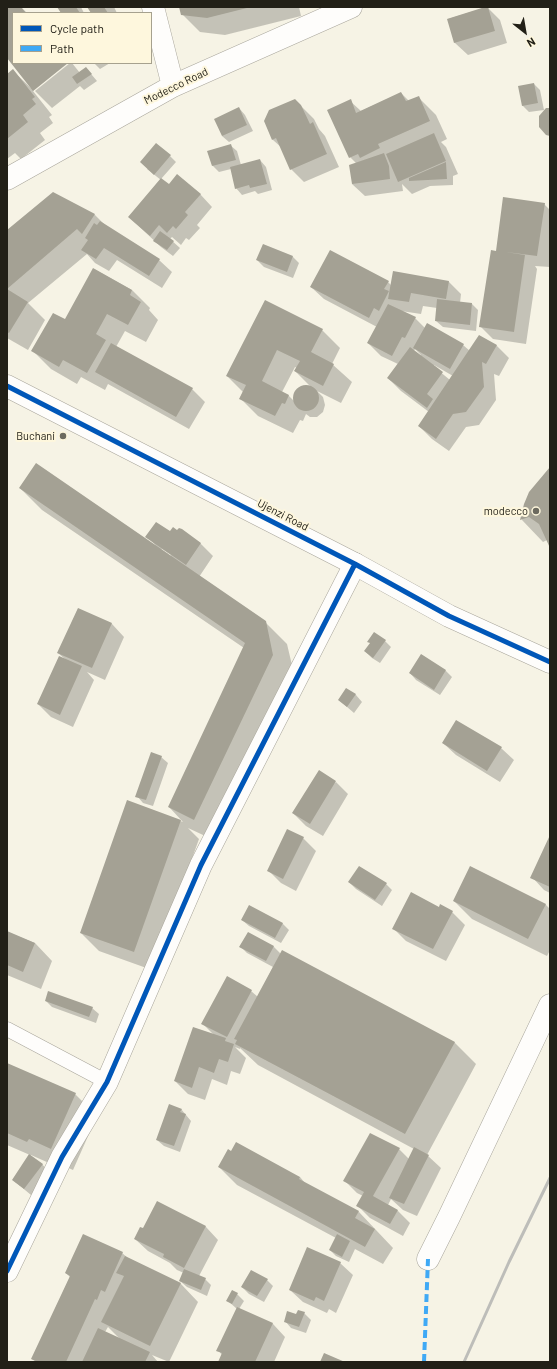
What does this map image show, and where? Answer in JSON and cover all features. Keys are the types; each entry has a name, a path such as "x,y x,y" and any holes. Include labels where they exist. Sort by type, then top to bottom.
{"street":[{"path":"153,7 173,86"},
{"name":"Modecco Road","path":"7,179 173,86 351,7"},
{"name":"Ujenzi Road","path":"7,386 355,564 449,616 550,662"},
{"path":"7,1271 62,1157 107,1082 201,865 355,564"},
{"path":"428,1259 450,1217 550,1005"}],"lane":[{"path":"7,1029 107,1082"}],"building":[{"path":"7,7 21,7 25,12 12,12 12,64 67,64 33,91 7,58"},
{"path":"57,7 76,7 79,12 60,12"},
{"path":"87,7 104,7 107,12 90,12"},
{"path":"179,7 247,8 207,18 181,15"},
{"path":"488,7 495,31 454,43 447,19"},
{"path":"86,67 92,74 77,84 72,77"},
{"path":"13,69 35,97 32,99 36,104 23,115 28,122 7,139 7,74"},
{"path":"534,83 538,103 522,106 518,86"},
{"path":"401,92 406,101 419,96 430,121 378,144 380,148 360,158 358,154 349,158 327,110 351,99 356,113"},
{"path":"295,99 301,105 310,124 313,122 327,154 290,170 276,138 272,140 264,121 269,110"},
{"path":"239,107 247,125 222,136 214,119"},
{"path":"546,108 550,108 550,136 546,135 539,127 539,116"},
{"path":"434,133 446,161 398,182 386,154"},
{"path":"156,143 171,155 154,175 140,162"},
{"path":"231,144 236,160 212,166 207,151"},
{"path":"384,153 389,166 390,179 352,184 349,165"},
{"path":"260,159 267,184 250,188 249,185 235,189 230,167"},
{"path":"446,162 447,179 409,181 409,178"},
{"path":"177,174 201,194 185,212 188,215 176,229 173,226 167,233 159,225 150,236 128,217 161,178 169,184"},
{"path":"53,192 95,214 82,234 77,229 7,289 7,230"},
{"path":"503,197 545,203 537,256 506,252 525,255 514,332 479,327 491,250 496,251"},
{"path":"100,221 160,259 149,276 104,248 96,259 81,250 88,240 85,238 94,223 97,225"},
{"path":"160,231 174,241 167,250 153,241"},
{"path":"263,244 293,256 287,272 256,260"},
{"path":"330,250 389,281 384,289 389,291 379,311 374,308 369,318 310,287"},
{"path":"93,268 132,290 130,295 141,302 128,325 107,314 96,334 106,340 87,373 63,360 59,367 31,351 53,313 65,319"},
{"path":"393,271 449,281 446,299 411,293 409,302 388,299"},
{"path":"7,289 28,302 9,333 7,332"},
{"path":"437,299 472,303 470,325 435,321"},
{"path":"265,300 323,329 311,352 334,364 323,386 294,371 300,361 277,350 262,381 289,395 285,404 282,403 275,416 239,399 246,385 226,376"},
{"path":"388,304 416,317 405,338 402,337 392,356 367,343"},
{"path":"427,323 464,344 450,369 413,348"},
{"path":"479,335 497,345 486,364 482,362 484,387 466,412 453,414 436,439 418,426"},
{"path":"111,343 193,388 176,417 95,372"},
{"path":"410,347 443,372 427,394 433,399 427,408 387,378"},
{"path":"306,385 315,389 319,398 315,407 306,411 297,407 293,398 297,389"},
{"path":"36,463 266,621 273,655 194,820 168,807 245,643 19,488"},
{"name":"modecco","path":"550,467 550,548 539,524 529,517 520,520 529,492"},
{"path":"156,522 170,531 173,527 177,530 179,528 182,529 201,543 186,565 145,537"},
{"path":"78,608 112,623 92,668 57,653"},
{"path":"374,632 386,640 373,658 364,651 370,643 367,642"},
{"path":"421,654 446,670 434,690 409,673"},
{"path":"59,656 82,666 60,715 37,704"},
{"path":"346,688 356,694 347,707 338,700"},
{"path":"456,720 502,747 487,771 442,743"},
{"path":"151,752 162,756 146,800 135,797"},
{"path":"319,770 336,781 310,824 292,813"},
{"path":"127,800 181,820 134,952 80,933"},
{"path":"287,829 304,837 283,879 267,871"},
{"path":"550,835 550,887 530,878"},
{"path":"359,866 387,883 375,900 348,882"},
{"path":"470,866 546,904 528,939 453,901"},
{"path":"411,892 439,907 440,904 453,911 433,949 392,929"},
{"path":"249,905 283,923 275,938 241,920"},
{"path":"7,931 35,943 23,972 7,965"},
{"path":"248,932 274,946 266,961 239,947"},
{"path":"282,950 455,1042 405,1134 235,1044 237,1040 234,1039"},
{"path":"227,976 252,990 227,1037 201,1024"},
{"path":"48,991 93,1007 89,1017 45,1001"},
{"path":"193,1027 226,1038 225,1041 234,1044 228,1062 219,1059 214,1073 199,1067 192,1088 174,1081"},
{"path":"7,1063 76,1093 51,1149 29,1139 27,1142 7,1133"},
{"path":"169,1104 182,1109 180,1112 186,1114 174,1146 156,1140"},
{"path":"370,1133 400,1148 373,1196 398,1210 390,1224 356,1206 364,1192 343,1181"},
{"path":"236,1142 300,1177 299,1179 359,1211 355,1218 375,1229 365,1247 218,1167 228,1149 231,1151"},
{"path":"414,1147 429,1155 404,1204 389,1198"},
{"path":"29,1154 43,1164 24,1189 12,1180"},
{"path":"157,1201 206,1226 184,1268 163,1257 164,1254 134,1239 140,1227 143,1228"},
{"path":"83,1234 123,1252 105,1292 101,1290 97,1300 95,1299 66,1362 38,1362 31,1359 70,1276 65,1273"},
{"path":"337,1234 350,1241 342,1257 329,1250"},
{"path":"307,1247 341,1262 324,1301 316,1297 314,1301 289,1290"},
{"path":"125,1256 181,1283 150,1346 101,1322 124,1276 116,1273"},
{"path":"184,1269 206,1278 201,1290 179,1281"},
{"path":"251,1270 268,1279 257,1296 241,1287"},
{"path":"232,1290 238,1293 232,1304 226,1301"},
{"path":"237,1307 273,1323 255,1362 218,1362 222,1353 216,1351"},
{"path":"298,1310 305,1312 299,1327 284,1322 287,1311 296,1314"},
{"path":"98,1328 150,1352 145,1362 82,1362"},
{"path":"324,1353 345,1362 320,1362"}],"railway":[{"path":"464,1362 509,1262 550,1178"}],"marked path":[{"path":"424,1362 428,1259"}],"cycle path":[{"path":"7,386 355,564 449,616 550,662"},
{"path":"7,1271 62,1157 107,1082 201,865 355,564"}],"place":[{"name":"Buchani","path":"63,436"},
{"name":"modecco","path":"536,511"}]}
